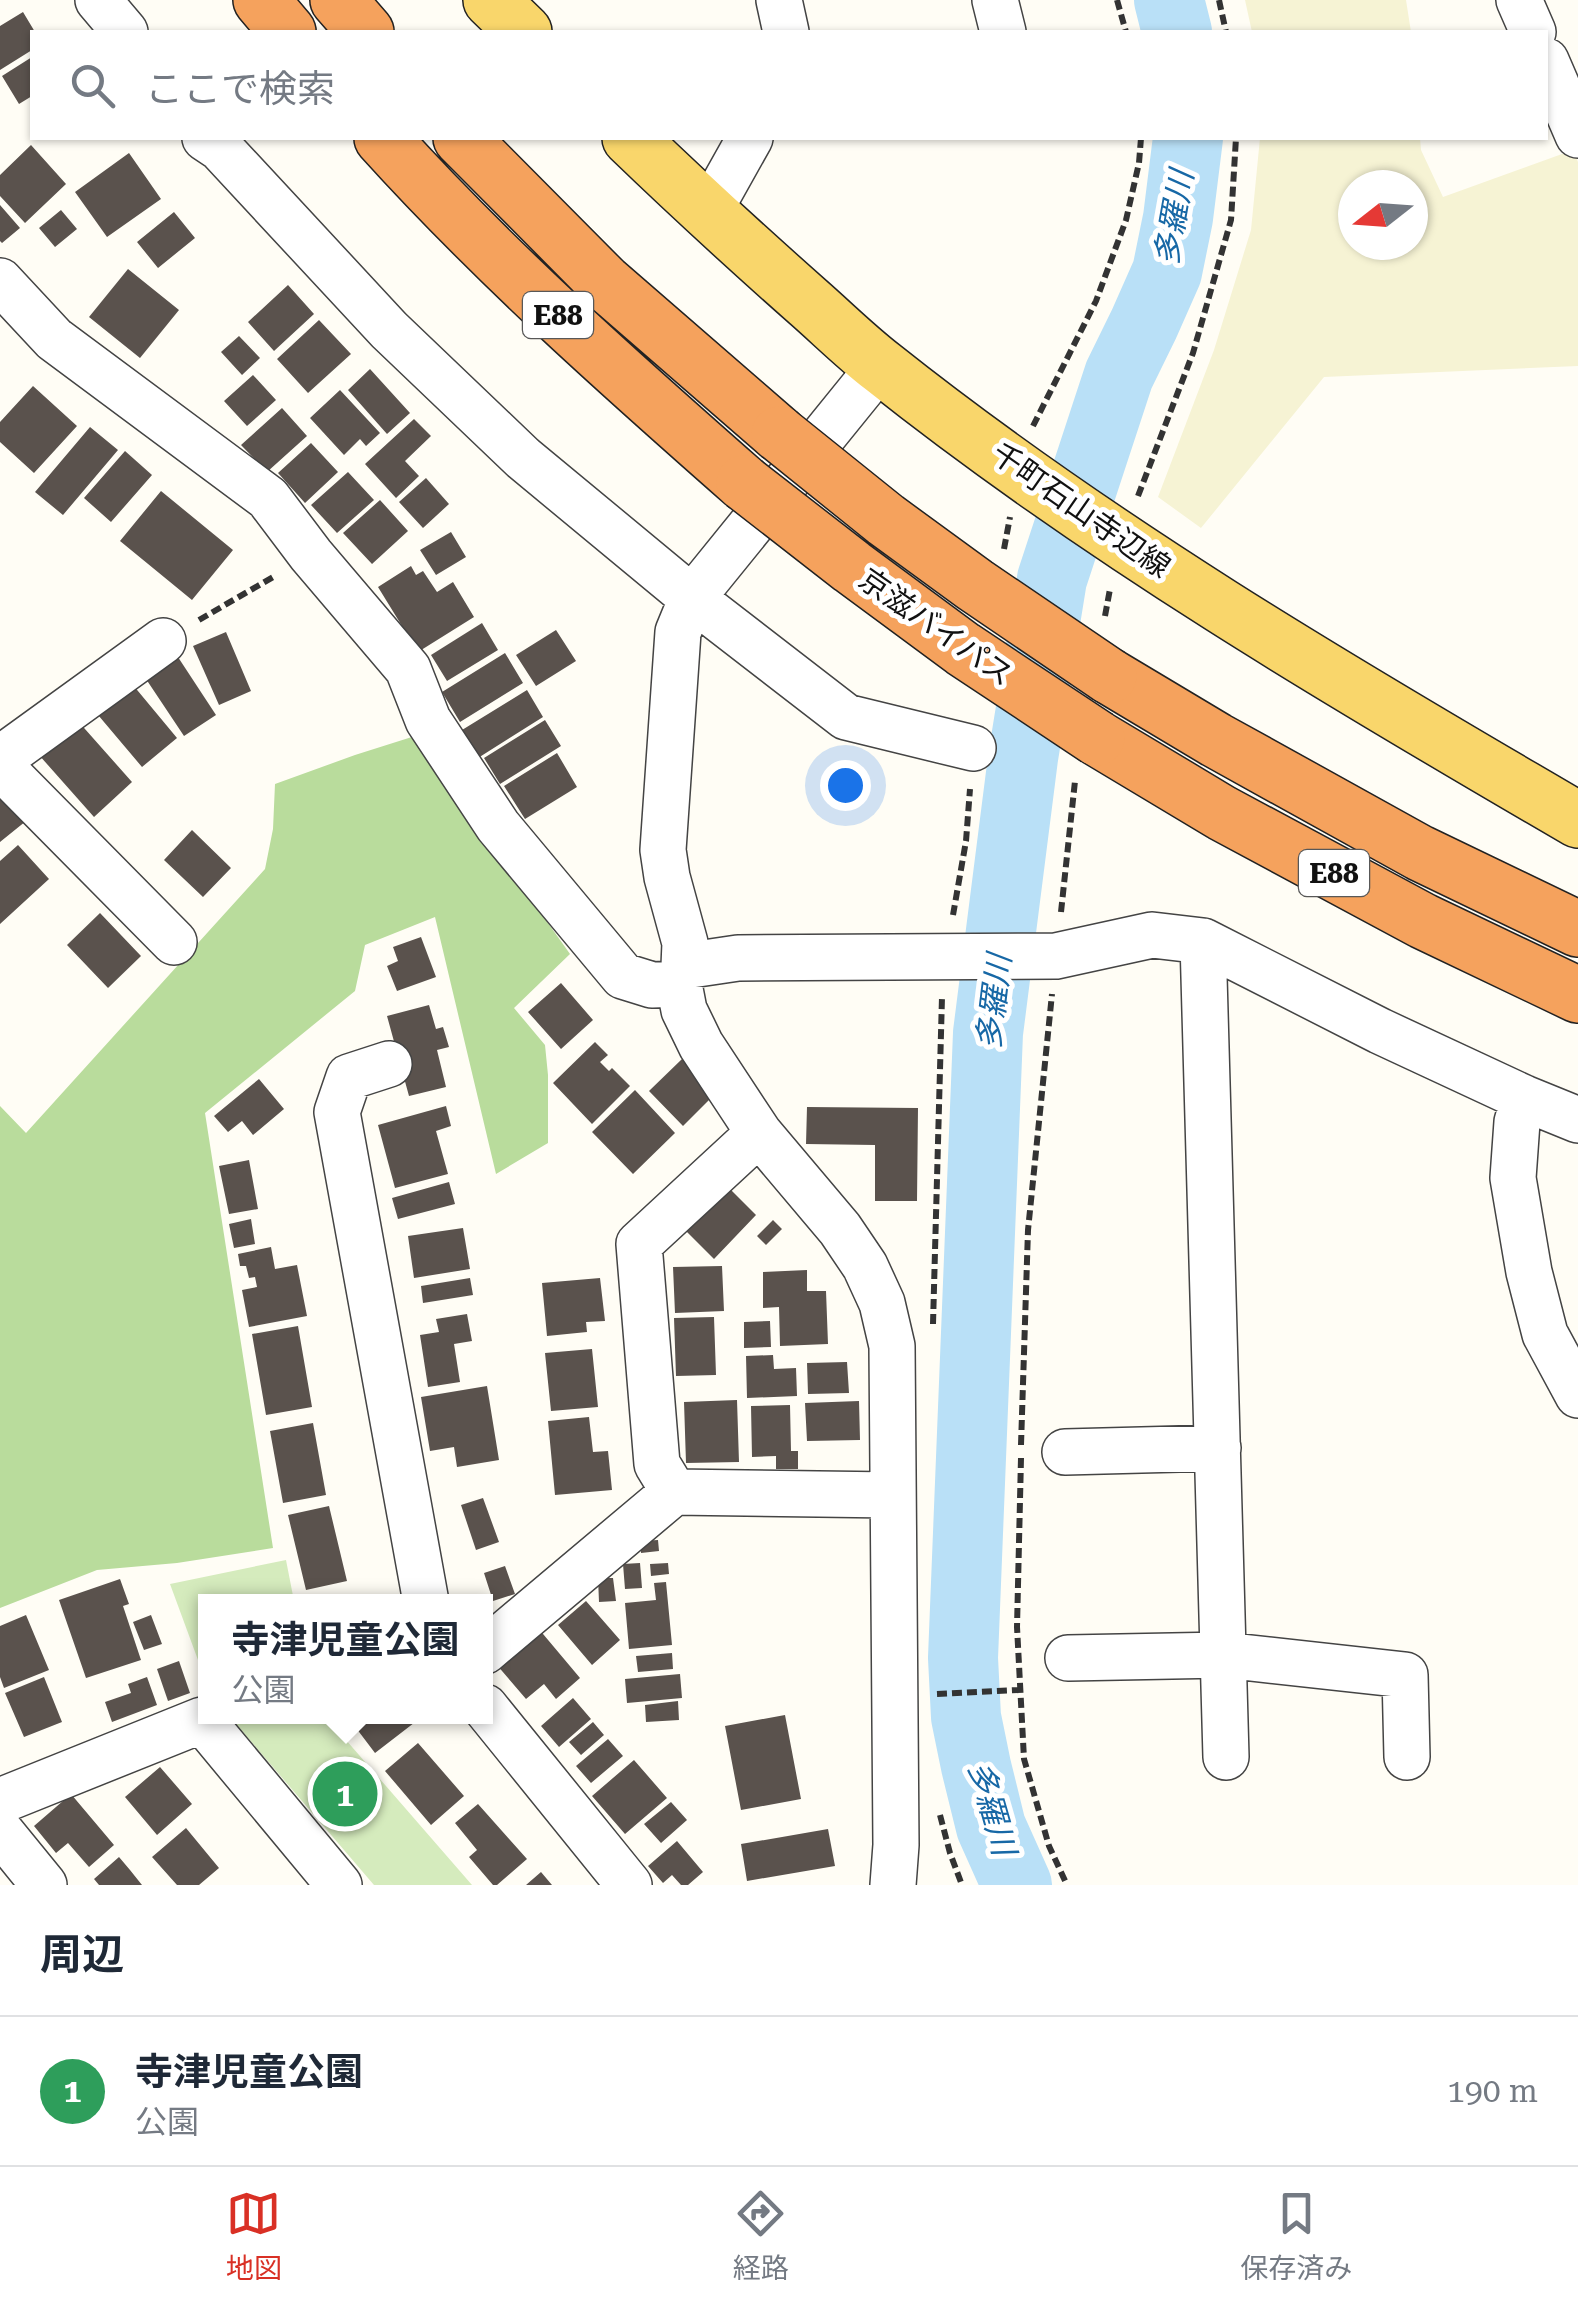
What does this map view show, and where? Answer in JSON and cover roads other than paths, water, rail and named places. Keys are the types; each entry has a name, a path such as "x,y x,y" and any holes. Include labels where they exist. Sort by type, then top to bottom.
{"highway":[{"path":"262,0 286,30"},
{"path":"338,0 364,30"},
{"name":"京滋バイパス","path":"384,140 442,204 602,358 744,483 964,649 1086,759 1222,813 1423,921 1578,995"},
{"name":"京滋バイパス","path":"463,140 604,282 779,434 960,574 1107,652 1216,740 1420,853 1578,929"}],"main road":[{"path":"490,0 522,30"},
{"name":"千町石山寺辺線","path":"632,140 708,214 880,366 1024,475 1300,655 1578,820"},
{"path":"1424,728 1578,784"}],"street":[{"path":"98,0 123,30"},
{"path":"780,0 786,30"},
{"path":"994,0 1002,30"},
{"path":"1518,0 1532,30"},
{"path":"1548,67 1578,136"},
{"path":"208,140 220,148 390,330 523,458 692,598 846,717 973,748"},
{"path":"708,214 749,140"},
{"path":"0,281 54,339 268,498 408,669 428,720 498,826 624,976 652,985 738,958 1048,956 1152,936 1204,941 1380,1031 1578,1120"},
{"path":"880,366 692,598 678,632 664,850 667,877 685,943 684,1010 701,1044 760,1132 840,1229 865,1266 882,1303 892,1346 896,1845 893,1885"},
{"path":"174,942 0,762 180,631"},
{"path":"1204,941 1226,1757"},
{"path":"390,1064 348,1077 336,1112 425,1594"},
{"path":"1524,1098 1517,1122 1514,1178 1529,1272 1546,1334 1578,1395"},
{"path":"674,1492 657,1464 639,1244 760,1132"},
{"path":"1065,1452 1218,1448"},
{"path":"493,1643 674,1492 893,1495"},
{"path":"1068,1658 1224,1655 1405,1675 1407,1757"},
{"path":"493,1717 628,1885"},
{"path":"0,1801 198,1722"},
{"path":"205,1724 339,1885"},
{"path":"0,1831 44,1885"}],"waterway":[{"name":"多羅川","path":"1169,0 1176,30"},
{"name":"多羅川","path":"1017,1885 991,1827 976,1766 966,1717 963,1658 988,1033 1023,758 1052,579 1119,375 1167,272 1188,140"}],"place":[{"name":"寺津児童公園","path":"345,1794"}]}
